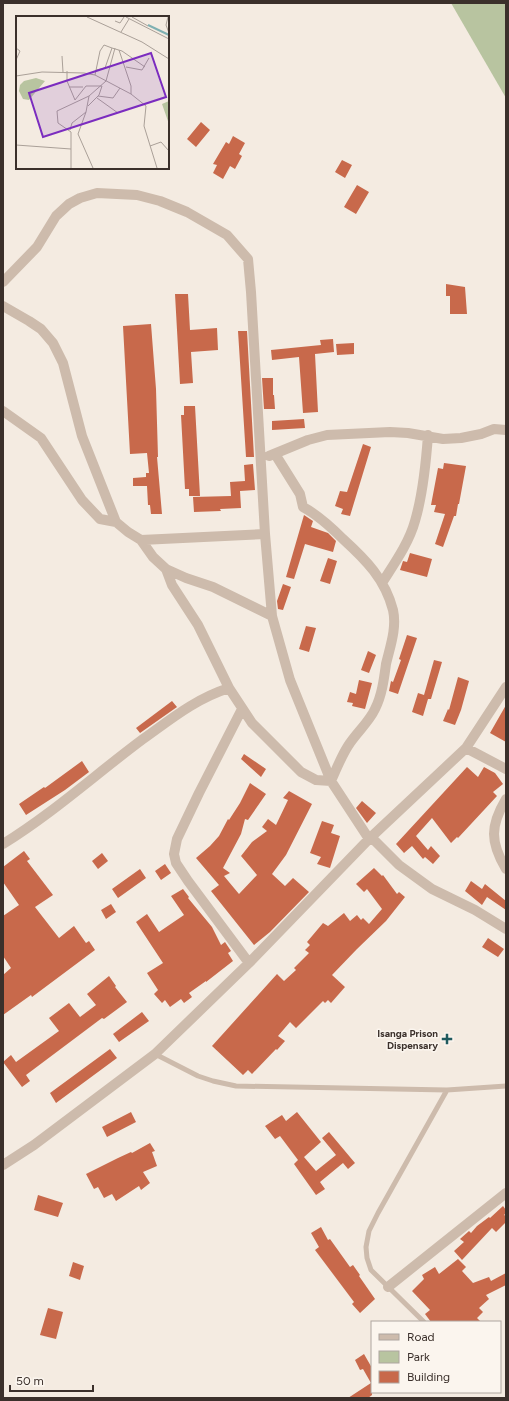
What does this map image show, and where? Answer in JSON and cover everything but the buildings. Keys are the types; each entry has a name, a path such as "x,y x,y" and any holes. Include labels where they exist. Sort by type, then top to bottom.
{"street":[{"path":"3,282 37,247 60,212 69,204 80,198 97,193 136,195 160,201 187,212 227,235 248,259 265,534 272,616 290,680 331,781 370,838 399,864 432,889 474,910 506,929"},
{"path":"3,306 41,329 53,343 63,363 82,436 116,522"},
{"path":"3,410 41,438 82,500 100,518 116,522 141,540 153,556 166,569 186,578 213,587 272,616"},
{"path":"261,458 275,454 308,440 327,435 390,432 428,435 443,439 461,438 481,434 494,429 506,430"},
{"path":"382,583 397,559 415,522 428,435"},
{"path":"275,454 300,494 302,507 316,514 360,554 382,583 393,611 394,624 380,696 376,708 368,722 349,744 331,781"},
{"path":"141,540 265,534"},
{"path":"166,569 172,585 198,625 229,688 242,710 252,723 301,772 316,780 331,781"},
{"path":"3,1165 34,1145 155,1054 249,963 370,838 466,748 506,687"},
{"path":"3,844 50,812 167,720 203,698 229,688"},
{"path":"242,710 199,793 177,840 174,854 176,863 188,882 249,963"},
{"path":"466,748 506,769"},
{"path":"506,799 499,810 493,827 495,847 506,869"},
{"path":"388,1287 506,1193"}],"lane":[{"path":"155,1054 213,1082 236,1086 447,1090 506,1086"},
{"path":"423,1321 371,1270 367,1258 366,1247 369,1231 378,1213 447,1090"}],"green space":[{"path":"451,3 506,3 506,98"}],"place":[{"name":"Isanga Prison Dispensary","path":"447,1039"}]}
